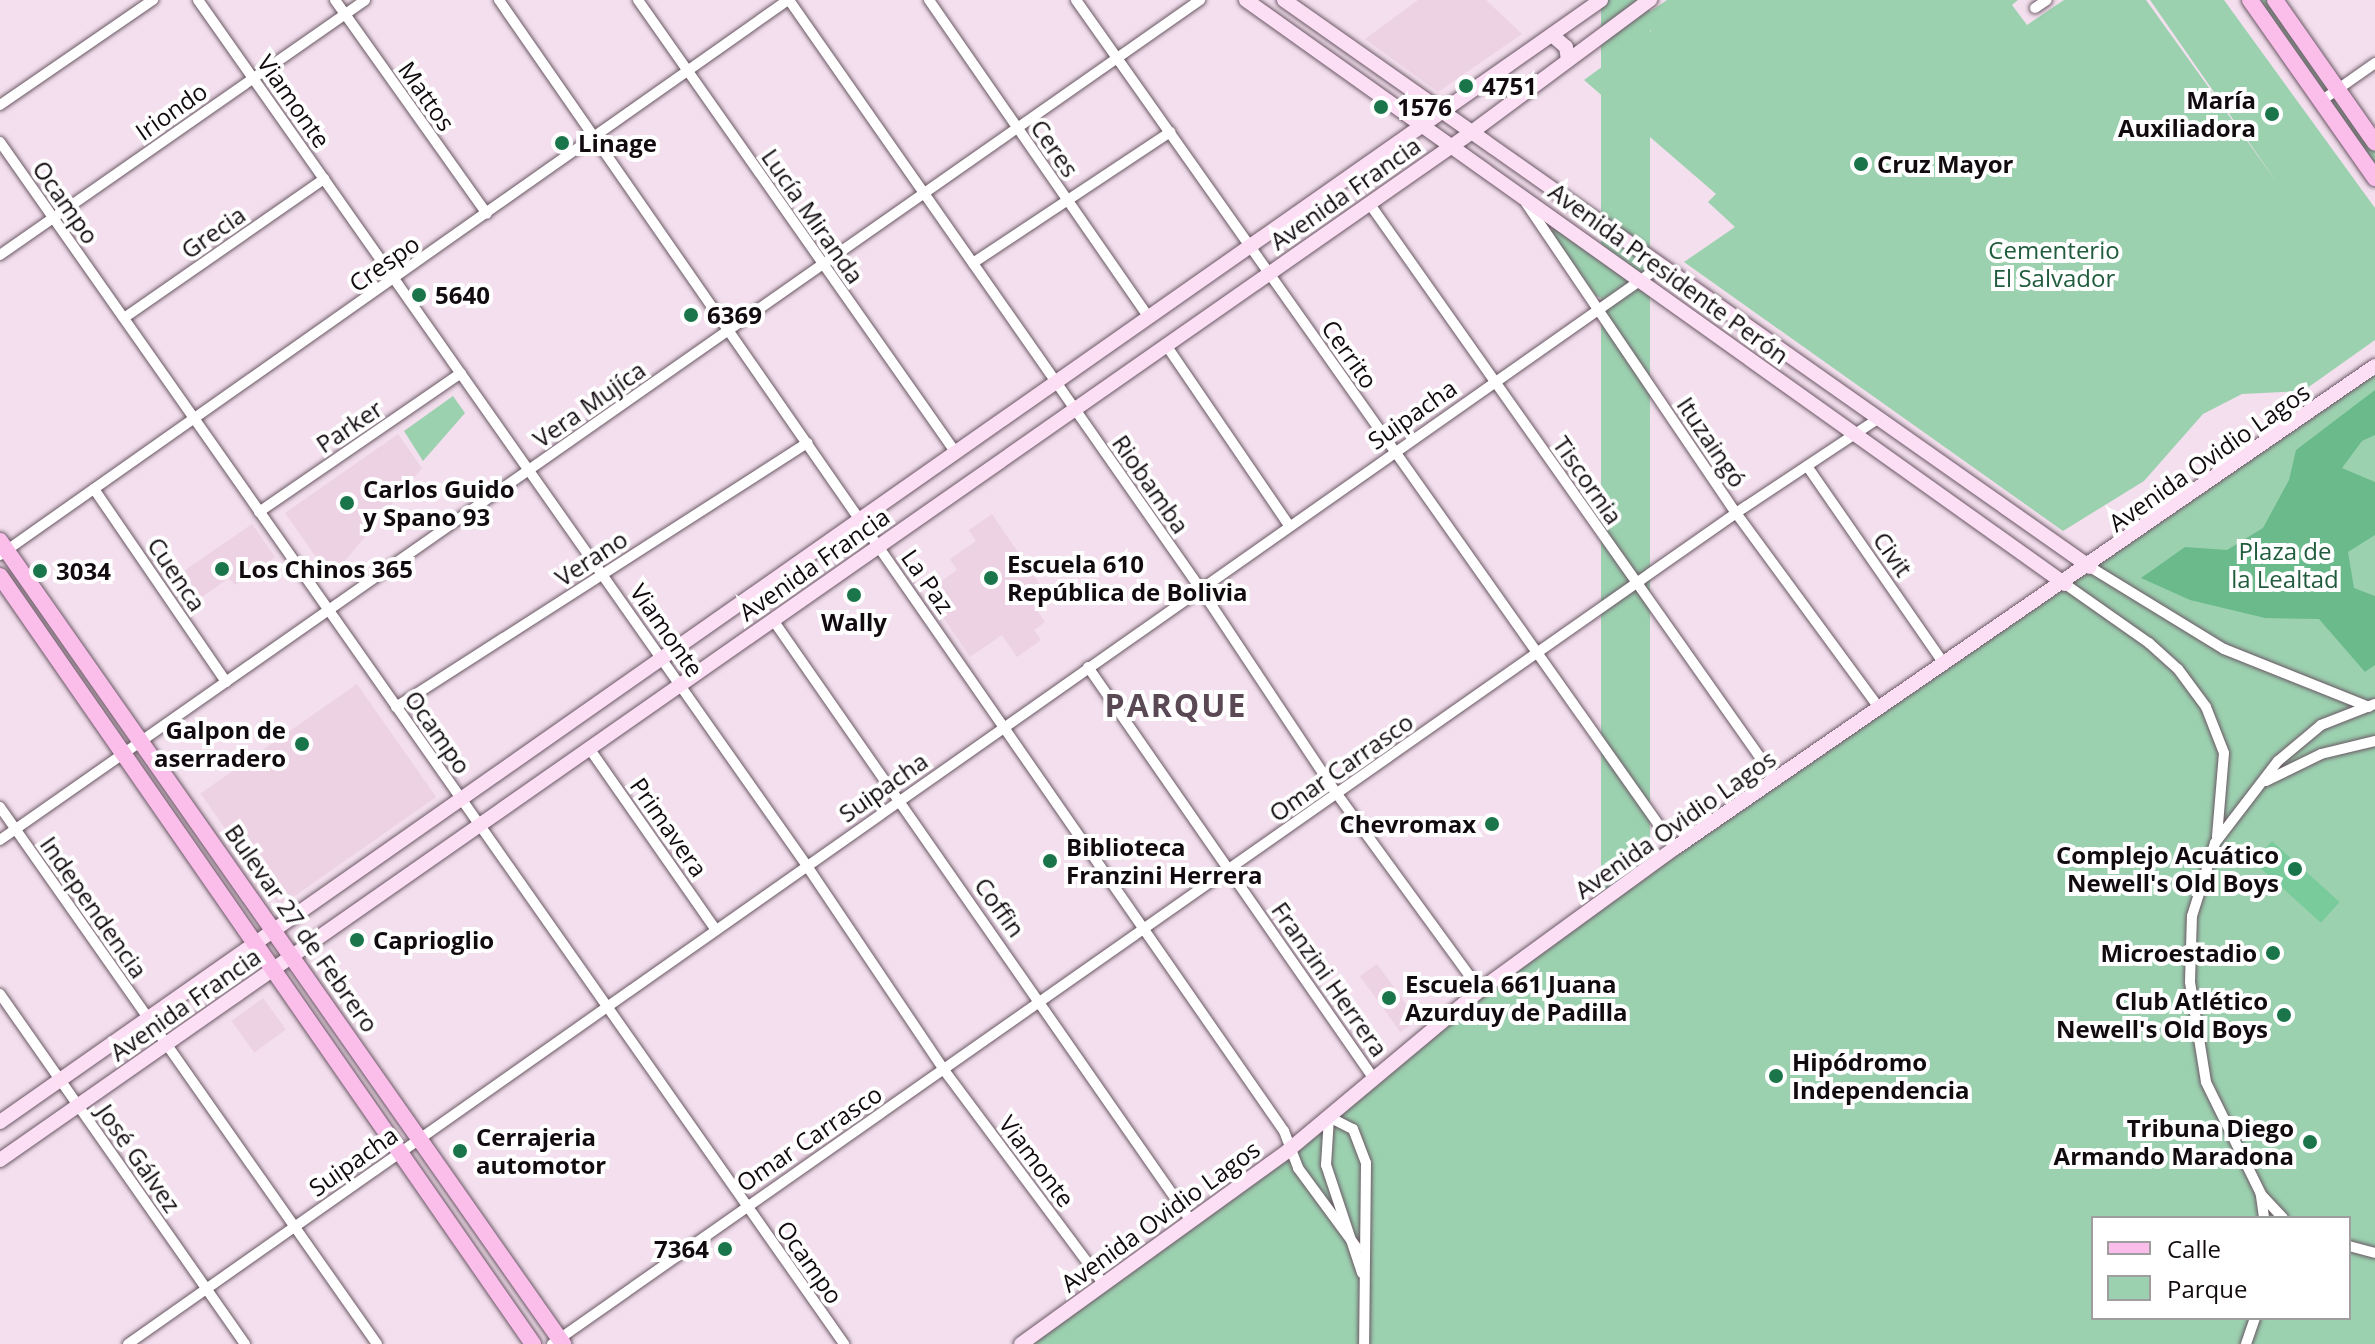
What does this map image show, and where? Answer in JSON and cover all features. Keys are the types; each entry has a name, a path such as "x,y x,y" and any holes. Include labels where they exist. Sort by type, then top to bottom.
{"main road":[{"name":"Avenida Presidente Perón","path":"1246,0 2065,584"},
{"name":"Avenida Presidente Perón","path":"1284,0 2090,567"},
{"name":"Avenida Francia","path":"0,1122 1601,0"},
{"name":"Avenida Francia","path":"0,1160 1472,132 1650,0"},
{"path":"2250,0 2375,178"},
{"path":"2275,0 2375,143"},
{"path":"1550,36 1566,47 1566,62"},
{"name":"Avenida Ovidio Lagos","path":"1021,1344 1290,1149 1480,990 1675,848 2090,567 2375,366"},
{"name":"Bulevar 27 de Febrero","path":"2,549 421,1138 558,1342"},
{"name":"Bulevar 27 de Febrero","path":"0,576 533,1344"}],"street":[{"path":"0,105 153,0"},
{"name":"Viamonte","path":"198,0 604,574 944,1070 1103,1283"},
{"name":"Mattos","path":"335,0 487,214"},
{"name":"Iriondo","path":"0,255 365,0"},
{"name":"La Paz","path":"499,0 1284,1131 1298,1168 1357,1248"},
{"name":"Lucía Miranda","path":"638,0 956,453"},
{"name":"Crespo","path":"2,549 94,489 789,0"},
{"name":"Riobamba","path":"789,0 1200,588 1337,794 1480,990"},
{"name":"Ceres","path":"929,0 1149,318"},
{"name":"Cerrito","path":"1076,0 1675,848"},
{"name":"Vera Mujíca","path":"0,840 1200,0"},
{"path":"2035,8 2047,0"},
{"path":"2321,101 2375,63"},
{"path":"973,263 1170,132"},
{"name":"Ocampo","path":"0,142 844,1344"},
{"name":"Grecia","path":"124,318 324,179"},
{"name":"Ituzaingó","path":"1518,192 1736,513 1880,709"},
{"name":"Tiscornia","path":"1369,203 1776,780"},
{"name":"Suipacha","path":"128,1344 1393,451 1662,265"},
{"path":"1166,345 1289,525"},
{"name":"Parker","path":"259,512 461,373"},
{"name":"Omar Carrasco","path":"558,1342 746,1206 1635,583 1879,418"},
{"name":"Verano","path":"396,707 808,443"},
{"name":"Civit","path":"1807,466 1945,665"},
{"name":"Cuenca","path":"94,489 226,682"},
{"path":"2090,567 2224,649 2373,707"},
{"path":"2065,584 2158,652 2206,707 2224,753 2215,843 2192,916 2190,982 2198,1048 2224,1126 2261,1194 2281,1216"},
{"name":"Coffin","path":"773,620 1042,1001 1191,1221"},
{"name":"Franzini Herrera","path":"1088,667 1374,1079"},
{"path":"2215,843 2278,761 2321,725 2373,707"},
{"path":"2257,787 2321,754 2375,741"},
{"name":"Primavera","path":"589,748 716,930"},
{"name":"Independencia","path":"0,807 377,1344"},
{"name":"José Gálvez","path":"0,994 245,1344"},
{"path":"1362,1273 1357,1248 1326,1165 1329,1117 1353,1129 1362,1144 1364,1344"},
{"path":"2261,1194 2264,1216"},
{"path":"2351,1247 2375,1253"},
{"path":"2246,1344 2254,1320"}],"shaded area":[{"path":"1418,0 1486,0 1522,34 1438,92 1365,39"},
{"name":"Carlos Guido y Spano 93","path":"398,434 422,468 343,563 328,574 285,513"},
{"name":"Escuela 610 República de Bolivia","path":"992,514 1041,586 1030,600 1045,622 1034,630 1041,640 1017,657 1002,635 970,657 926,592 957,570 950,559 976,541 969,530"},
{"name":"Los Chinos 365","path":"252,524 275,557 235,585 229,578 199,599 181,573"},
{"path":"357,684 436,797 280,907 201,794"},
{"path":"2272,841 2340,902 2321,923 2253,862"},
{"name":"Escuela 661 Juana Azurduy de Padilla","path":"1377,964 1418,1020 1401,1032 1360,976"},
{"path":"263,998 286,1030 254,1052 231,1021"}],"green space":[{"path":"1601,0 1650,0 1650,1344 1601,1344"},
{"name":"Cementerio El Salvador","path":"1667,0 2018,0 2012,5 2027,25 2064,0 2146,0 2278,184 2150,0 2224,0 2375,208 2375,340 2303,391 2242,394 2203,414 2144,481 2063,531 1684,262 1735,227 1708,202 1716,194 1584,80 1651,31 1642,17"},
{"path":"2250,0 2275,0 2375,143 2375,178"},
{"path":"1554,228 1627,282 1602,298 1596,296 1551,232"},
{"path":"2375,366 2375,1344 1021,1344 1290,1149 1480,990"},
{"name":"Plaza de la Lealtad","path":"2375,390 2375,435 2362,441 2342,468 2375,482 2375,535 2348,552 2354,588 2375,596 2375,665 2365,672 2319,619 2265,618 2190,600 2141,578 2185,547 2227,550 2263,528 2289,480 2296,450"},
{"path":"453,396 465,413 423,461 404,431"}],"place":[{"name":"4751","path":"1466,86"},
{"name":"1576","path":"1381,107"},
{"name":"María Auxiliadora","path":"2272,114"},
{"name":"Linage","path":"562,143"},
{"name":"Cruz Mayor","path":"1861,164"},
{"name":"5640","path":"419,295"},
{"name":"6369","path":"691,315"},
{"name":"Carlos Guido y Spano 93","path":"347,503"},
{"name":"Los Chinos 365","path":"222,569"},
{"name":"3034","path":"40,571"},
{"name":"Escuela 610 República de Bolivia","path":"991,578"},
{"name":"Wally","path":"854,595"},
{"name":"Galpon de aserradero","path":"302,744"},
{"name":"Chevromax","path":"1492,824"},
{"name":"Biblioteca Franzini Herrera","path":"1050,861"},
{"name":"Complejo Acuático Newell's Old Boys","path":"2295,869"},
{"name":"Caprioglio","path":"357,940"},
{"name":"Microestadio","path":"2273,953"},
{"name":"Escuela 661 Juana Azurduy de Padilla","path":"1389,998"},
{"name":"Club Atlético Newell's Old Boys","path":"2284,1015"},
{"name":"Hipódromo Independencia","path":"1776,1076"},
{"name":"Tribuna Diego Armando Maradona","path":"2310,1142"},
{"name":"Cerrajeria automotor","path":"460,1151"},
{"name":"7364","path":"725,1249"}],"district":[{"name":"PARQUE","path":"1176,705"}]}
